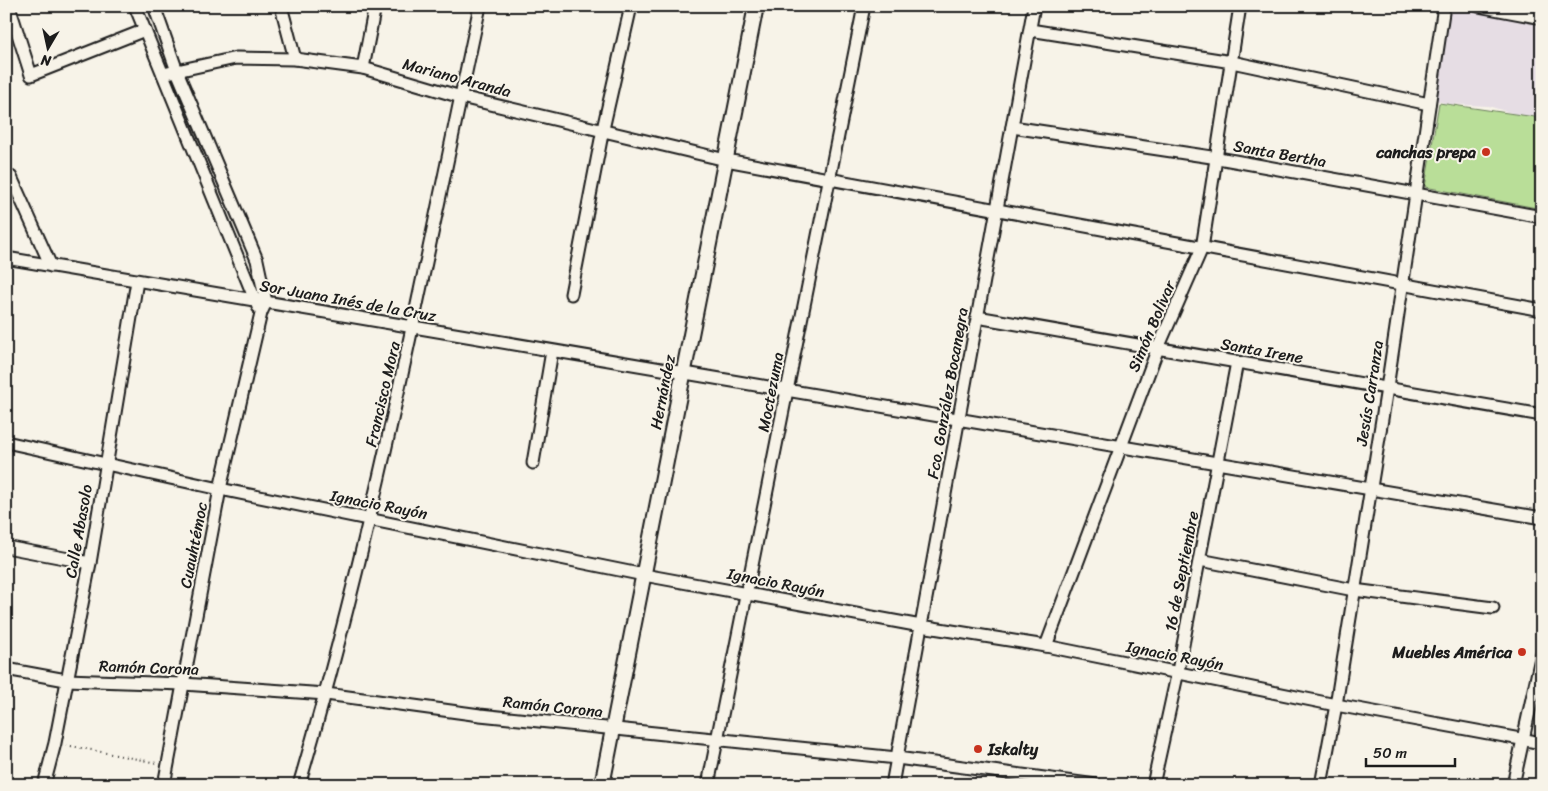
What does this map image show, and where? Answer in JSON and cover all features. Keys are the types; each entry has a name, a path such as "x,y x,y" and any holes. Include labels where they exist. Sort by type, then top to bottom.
{"street":[{"path":"9,6 31,75 144,30"},
{"path":"134,6 261,305"},
{"name":"Cuauhtémoc","path":"154,6 177,71 257,260 261,305 220,489 164,785"},
{"path":"282,6 295,60"},
{"path":"363,68 375,6"},
{"name":"Francisco Mora","path":"299,785 326,694 414,327 480,6"},
{"path":"571,294 603,129 631,6"},
{"name":"Hernández","path":"602,785 756,6"},
{"name":"Moctezuma","path":"708,785 716,739 748,593 864,6"},
{"name":"Fco. González Bocanegra","path":"892,785 1034,6"},
{"name":"Simón Bolivar","path":"1046,646 1158,348 1202,248 1218,158 1240,6"},
{"name":"Jesús Carranza","path":"1321,785 1336,705 1444,6"},
{"path":"1478,6 1542,18"},
{"path":"1030,30 1232,62 1429,104"},
{"name":"Mariano Aranda","path":"162,74 236,58 295,60 363,68 461,97 603,129 726,160 1542,310"},
{"name":"Santa Bertha","path":"1012,127 1218,158 1542,217"},
{"path":"11,177 51,266"},
{"name":"Sor Juana Inés de la Cruz","path":"6,258 261,305 414,327 1542,518"},
{"name":"Calle Abasolo","path":"44,785 55,743 90,563 137,281"},
{"name":"Santa Irene","path":"977,317 1542,415"},
{"path":"533,463 552,350"},
{"name":"16 de Septiembre","path":"1153,785 1178,671 1237,362"},
{"name":"Ignacio Rayón","path":"6,442 220,489 644,574 921,626 1046,646 1178,671 1336,705 1542,743"},
{"path":"6,547 90,563"},
{"path":"1200,560 1354,590 1493,608"},
{"path":"1513,785 1542,653"},
{"name":"Ramón Corona","path":"6,669 66,680 183,684 326,694 480,715 897,758 1096,785"}],"path":[{"path":"55,743 167,764"}],"shaded area":[{"path":"1444,6 1542,24 1542,118 1515,114 1488,106 1447,104 1436,100"}],"green space":[{"name":"canchas prepa","path":"1439,103 1542,118 1542,209 1425,187"}],"place":[{"name":"canchas prepa","path":"1486,152"},
{"name":"Muebles América","path":"1522,652"},
{"name":"Iskalty","path":"978,749"}]}
